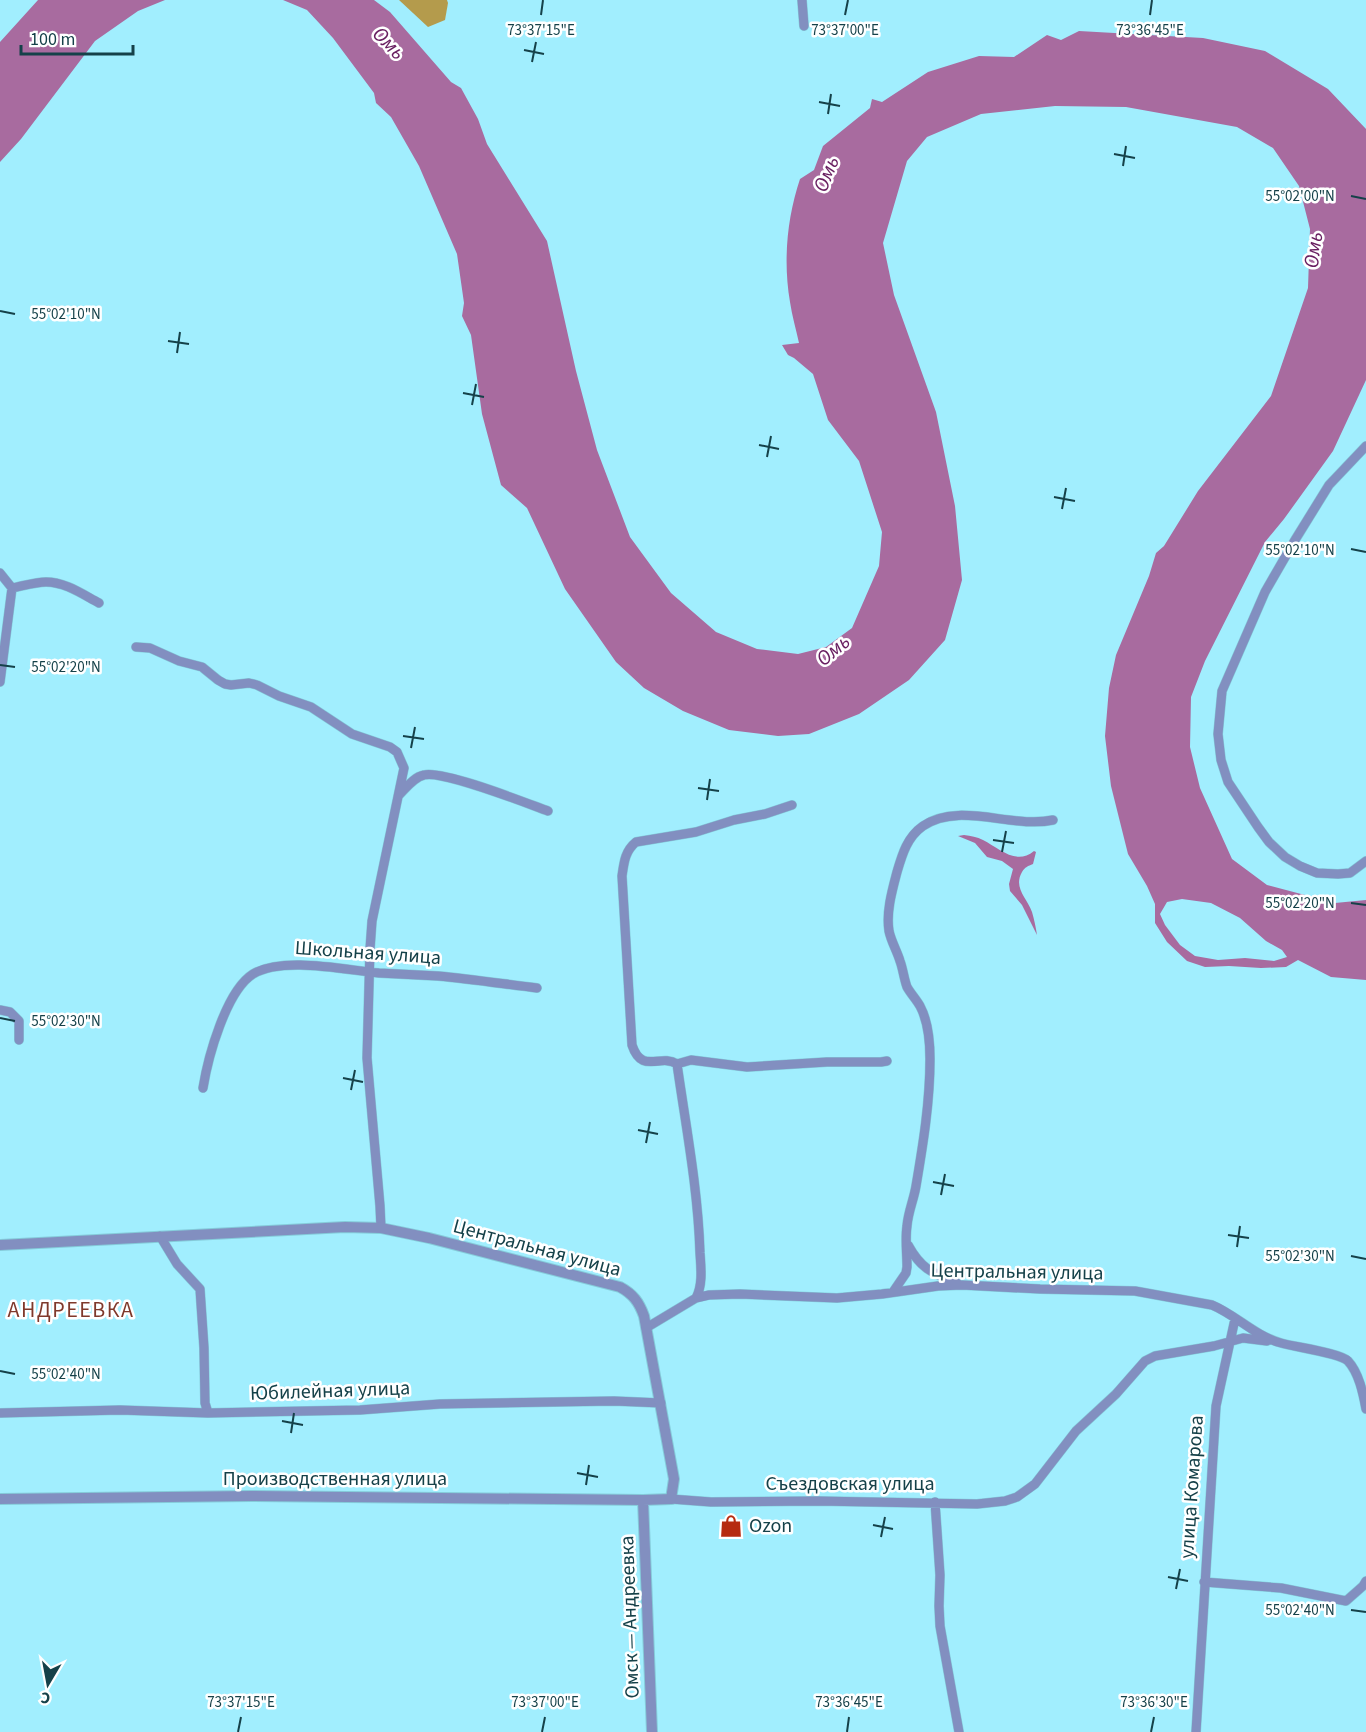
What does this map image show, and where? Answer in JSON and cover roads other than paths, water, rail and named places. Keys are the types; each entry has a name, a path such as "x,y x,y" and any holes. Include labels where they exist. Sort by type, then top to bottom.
{"street":[{"path":"801,0 804,26"},
{"path":"1366,446 1329,485 1265,592 1222,691 1218,734 1221,760 1228,782 1263,834 1285,857 1317,873 1350,873 1366,861"},
{"path":"0,573 12,588 0,682"},
{"path":"12,588 43,582 56,583 66,585 99,603"},
{"path":"136,647 150,648 179,662 202,667 225,684 257,685 279,696 311,707 352,734 390,747 397,752 404,768 372,921 369,965 368,1058 381,1228"},
{"path":"398,797 420,776 434,774 548,811"},
{"path":"696,1298 701,1277 698,1206 677,1064 671,1060 648,1062 640,1059 634,1053 632,1045 622,876 626,854 636,842 696,832 792,805"},
{"path":"893,1292 906,1273 907,1224 923,1145 930,1058 924,1016 907,986 889,932 891,898 904,847 922,827 948,816 1025,822 1053,820"},
{"name":"Школьная улица","path":"202,1088 214,1043 228,1006 242,983 255,973 278,966 293,965 437,976 537,988"},
{"path":"0,1010 10,1012 19,1021 19,1040"},
{"path":"677,1064 691,1060 747,1067 887,1061"},
{"name":"Центральная улица","path":"0,1245 345,1227 381,1228 620,1287 630,1292 636,1299 641,1307 646,1328 696,1298 709,1295 837,1298 962,1285 1135,1291 1212,1305 1278,1343 1343,1357 1354,1369 1366,1409"},
{"path":"160,1236 177,1264 200,1289 205,1403 208,1413"},
{"path":"906,1240 915,1258 925,1268 962,1285"},
{"name":"улица Комарова","path":"1196,1732 1216,1406 1235,1319"},
{"path":"646,1328 674,1472 671,1499"},
{"path":"1230,1342 1250,1338 1278,1343"},
{"name":"Съездовская улица","path":"671,1499 726,1502 991,1504 1005,1502 1035,1484 1076,1431 1116,1394 1145,1361 1155,1356 1230,1342"},
{"name":"Юбилейная улица","path":"0,1413 120,1410 208,1413 360,1410 440,1404 570,1401 661,1403"},
{"name":"Производственная улица","path":"0,1499 262,1496 671,1499"},
{"name":"Омск — Андреевка","path":"643,1500 652,1732"},
{"path":"935,1502 940,1575 940,1626 959,1732"},
{"path":"1204,1582 1281,1588 1346,1601 1366,1581"}],"water":[{"path":"38,0 165,0 138,11 95,41 21,139 0,162 0,42"},
{"name":"Омь","path":"283,0 374,0 390,12 451,82 461,88 478,119 487,144 547,241 576,371 597,450 630,537 671,593 716,632 757,649 798,654 826,647 852,628 879,566 882,532 859,461 828,420 813,374 788,355 782,345 799,343 791,307 787,271 792,209 800,179 814,170 823,146 870,108 872,99 882,102 928,72 979,56 1014,57 1047,35 1061,40 1079,31 1203,38 1265,51 1328,89 1366,129 1366,380 1333,451 1265,542 1205,661 1191,697 1190,747 1200,788 1232,859 1267,885 1335,903 1366,900 1366,980 1331,977 1298,960 1286,967 1261,968 1205,967 1187,961 1167,942 1155,923 1155,904 1128,854 1111,786 1105,736 1109,688 1116,655 1149,576 1156,553 1164,546 1198,491 1271,396 1308,288 1310,229 1299,186 1273,148 1237,127 1126,107 1055,106 981,114 927,137 907,161 883,243 894,295 936,412 955,506 962,580 945,640 909,680 859,714 809,734 778,736 729,730 683,711 644,688 616,662 565,589 527,508 501,485 482,414 471,335 462,316 464,303 457,254 419,166 391,117 376,103 374,93 333,38 307,10","holes":["1182,899 1211,903 1240,918 1266,941 1282,950 1287,957 1274,961 1245,958 1218,960 1195,956 1180,945 1160,914 1167,902"]},
{"path":"958,836 981,839 1014,856 1021,857 1036,852 1033,864 1023,870 1019,883 1032,912 1037,935 1022,905 1010,891 1009,884 1013,869 1002,861 987,857 975,843"}],"place":[{"name":"Ozon","path":"731,1526"}],"district":[{"name":"АНДРЕЕВКА","path":"71,1310"}]}
